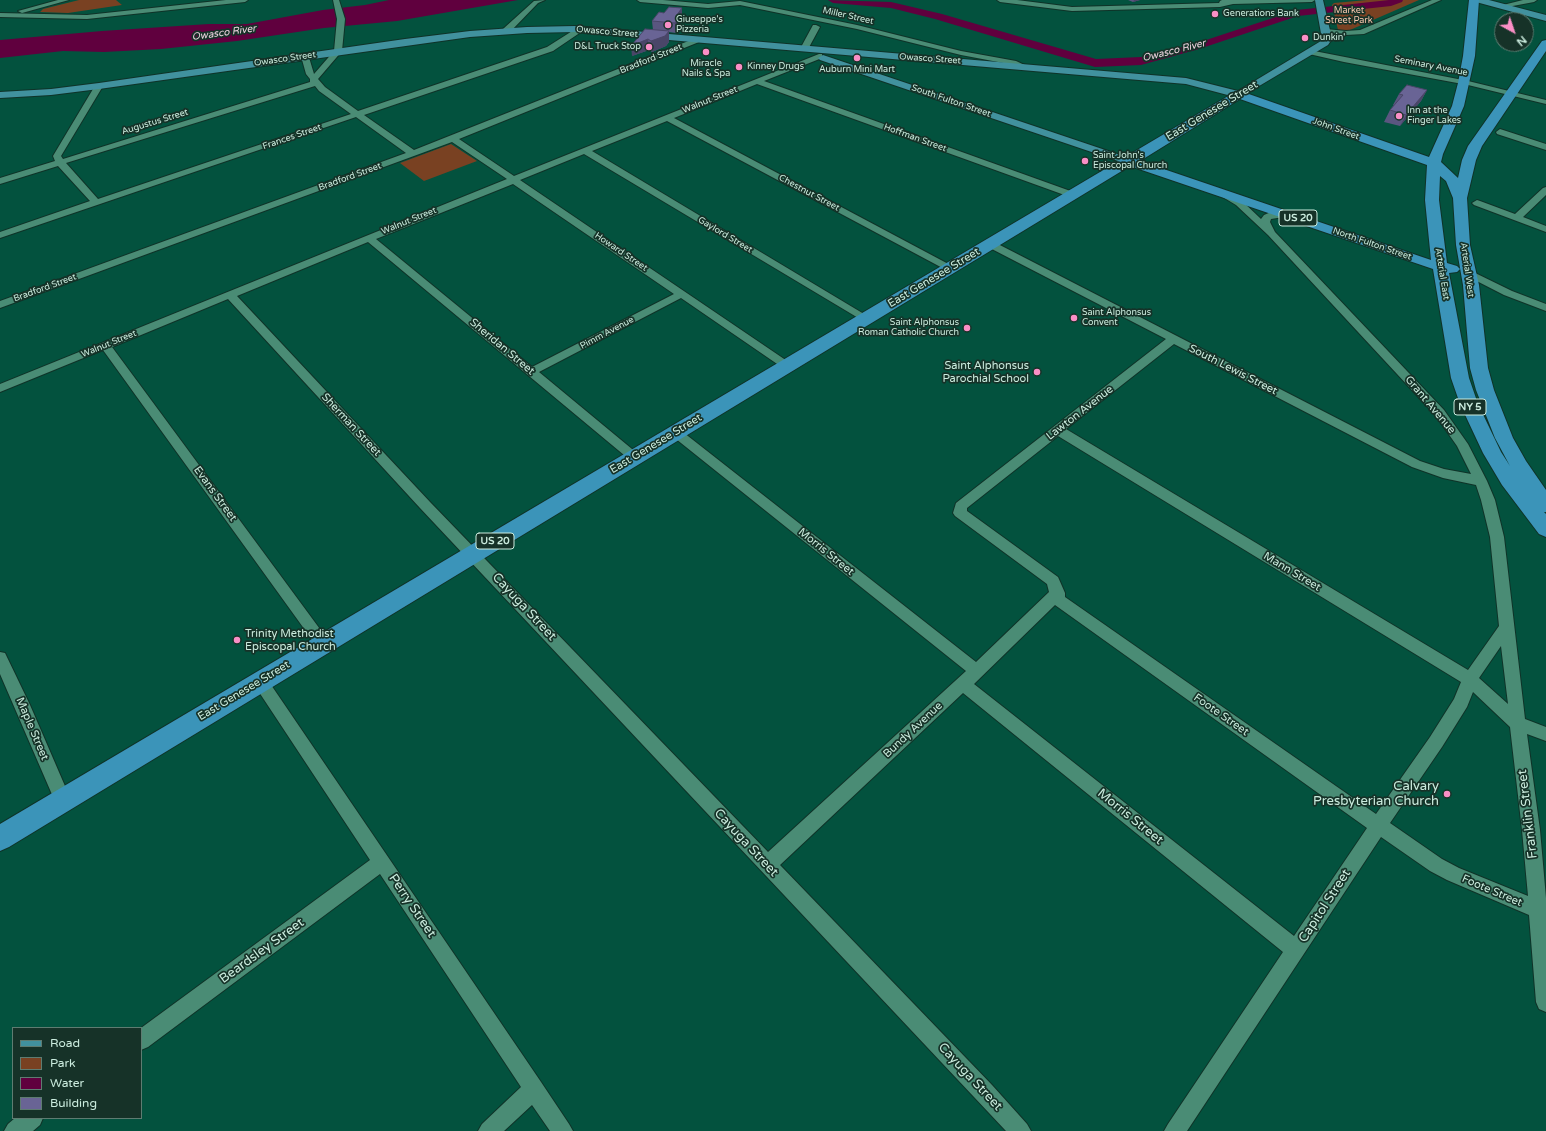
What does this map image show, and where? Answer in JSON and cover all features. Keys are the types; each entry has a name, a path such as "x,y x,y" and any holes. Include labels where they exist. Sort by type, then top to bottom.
{"highway":[{"name":"Arterial East","path":"1474,0 1469,56 1464,83 1458,106 1442,140 1434,162 1432,200 1440,266 1460,378 1469,404 1492,453 1530,510 1546,529"},
{"name":"Arterial West","path":"1546,43 1510,93 1475,146 1469,160 1460,198 1463,245 1469,273 1479,368 1485,390 1504,438 1519,465 1546,505"},
{"name":"East Genesee Street","path":"0,838 1239,95"},
{"name":"John Street","path":"1239,95 1434,162"},
{"name":"North Fulton Street","path":"1128,161 1287,214 1426,263 1469,273"},
{"path":"1434,162 1452,180 1456,192 1460,198"}],"main road":[{"path":"1479,0 1546,18"},
{"path":"1320,3 1326,31"},
{"name":"Owasco Street","path":"0,95 99,86 423,39 506,31 580,30 804,50 821,54 1186,81 1239,95"},
{"name":"East Genesee Street","path":"1239,95 1325,43 1327,39 1326,31"},
{"name":"South Fulton Street","path":"772,47 821,54 1128,161"}],"street":[{"path":"4,15 66,0"},
{"path":"4,15 99,17 245,0"},
{"path":"506,31 536,2 542,0"},
{"name":"Miller Street","path":"640,0 708,6 736,3 857,27 962,53 1016,64 1026,68"},
{"path":"1000,0 1072,9 1220,5 1230,3"},
{"path":"1044,6 1056,0"},
{"path":"1200,0 1230,3 1312,0"},
{"path":"1326,31 1346,33 1361,32 1438,0"},
{"path":"1502,6 1534,0"},
{"path":"314,82 338,51 341,19 337,1"},
{"path":"804,50 816,28"},
{"name":"Frances Street","path":"0,235 359,115 550,49 580,30"},
{"name":"Bradford Street","path":"0,305 413,154 696,40"},
{"name":"Seminary Avenue","path":"1312,52 1344,60 1464,83 1546,102"},
{"name":"Walnut Street","path":"0,388 821,54"},
{"path":"305,56 308,69 314,82 413,154"},
{"name":"Hoffman Street","path":"757,81 1073,195"},
{"name":"Augustus Street","path":"0,181 314,82"},
{"path":"97,202 60,162 58,156 99,86"},
{"name":"Chestnut Street","path":"667,117 950,269"},
{"path":"1500,132 1546,147"},
{"name":"Howard Street","path":"454,138 788,366"},
{"name":"Gaylord Street","path":"585,150 865,319"},
{"name":"Grant Avenue","path":"1212,189 1239,203 1271,233 1440,413 1462,444 1481,481 1488,500 1497,537 1506,627"},
{"path":"1516,218 1546,190"},
{"path":"1477,204 1546,229"},
{"path":"1271,233 1265,222 1267,217 1270,215 1287,214"},
{"name":"Sheridan Street","path":"369,238 634,457"},
{"name":"South Lewis Street","path":"990,244 1416,464 1443,473 1481,481"},
{"name":"North Fulton Street","path":"1469,273 1508,293 1546,308"},
{"name":"Sherman Street","path":"230,294 425,505 473,554"},
{"name":"Pimm Avenue","path":"532,372 682,294"},
{"name":"Lawton Avenue","path":"986,486 1173,339"},
{"name":"Evans Street","path":"105,345 323,644"},
{"name":"Mann Street","path":"1058,430 1470,679 1518,724"},
{"name":"Morris Street","path":"675,432 977,671"},
{"name":"Foote Street","path":"986,486 961,506 960,513 1053,581 1059,600 1436,865 1453,874 1538,909"},
{"name":"Cayuga Street","path":"473,554 767,865 985,1092 1020,1131"},
{"name":"Bundy Avenue","path":"767,865 1058,594"},
{"path":"1470,679 1506,627"},
{"name":"Franklin Street","path":"1506,627 1531,830 1546,1002"},
{"name":"Maple Street","path":"0,658 63,800"},
{"name":"Capitol Street","path":"1175,1131 1453,716 1461,702 1470,679"},
{"name":"Perry Street","path":"260,681 562,1131"},
{"name":"Morris Street","path":"963,684 1296,950"},
{"path":"1518,724 1546,734"},
{"name":"Beardsley Street","path":"142,1039 382,862"},
{"path":"489,1131 534,1089"},
{"path":"15,1131 32,1119"}],"green space":[{"path":"79,0 116,0 122,5 68,13 40,12 43,9"},
{"name":"Market Street Park","path":"1367,0 1419,0 1350,30 1338,30 1332,5 1334,3"},
{"path":"451,144 477,161 424,181 400,163"}],"water":[{"path":"389,0 518,0 397,21 324,28 237,41 161,49 104,52 63,51 0,58 0,40 209,24 247,24"}],"building":[{"path":"669,7 682,8 676,16 680,17 675,23 652,21 659,12 664,13"},
{"path":"645,29 669,31 665,36 651,41 648,39 631,46"},
{"path":"1407,85 1427,90 1406,115 1390,110 1403,95 1399,94"}],"waterway":[{"name":"Owasco River","path":"833,0 891,5 938,16 1095,63 1141,61 1195,47 1297,13 1391,3 1398,0"}],"place":[{"name":"Generations Bank","path":"1215,14"},
{"name":"Giuseppe's Pizzeria","path":"668,25"},
{"name":"Dunkin'","path":"1305,38"},
{"name":"D&L Truck Stop","path":"649,47"},
{"name":"Miracle Nails & Spa","path":"706,52"},
{"name":"Auburn Mini Mart","path":"857,58"},
{"name":"Kinney Drugs","path":"739,67"},
{"name":"Inn at the Finger Lakes","path":"1399,116"},
{"name":"Saint John's Episcopal Church","path":"1085,161"},
{"name":"Saint Alphonsus Convent","path":"1074,318"},
{"name":"Saint Alphonsus Roman Catholic Church","path":"967,328"},
{"name":"Saint Alphonsus Parochial School","path":"1037,372"},
{"name":"Trinity Methodist Episcopal Church","path":"237,640"},
{"name":"Calvary Presbyterian Church","path":"1447,794"}]}
